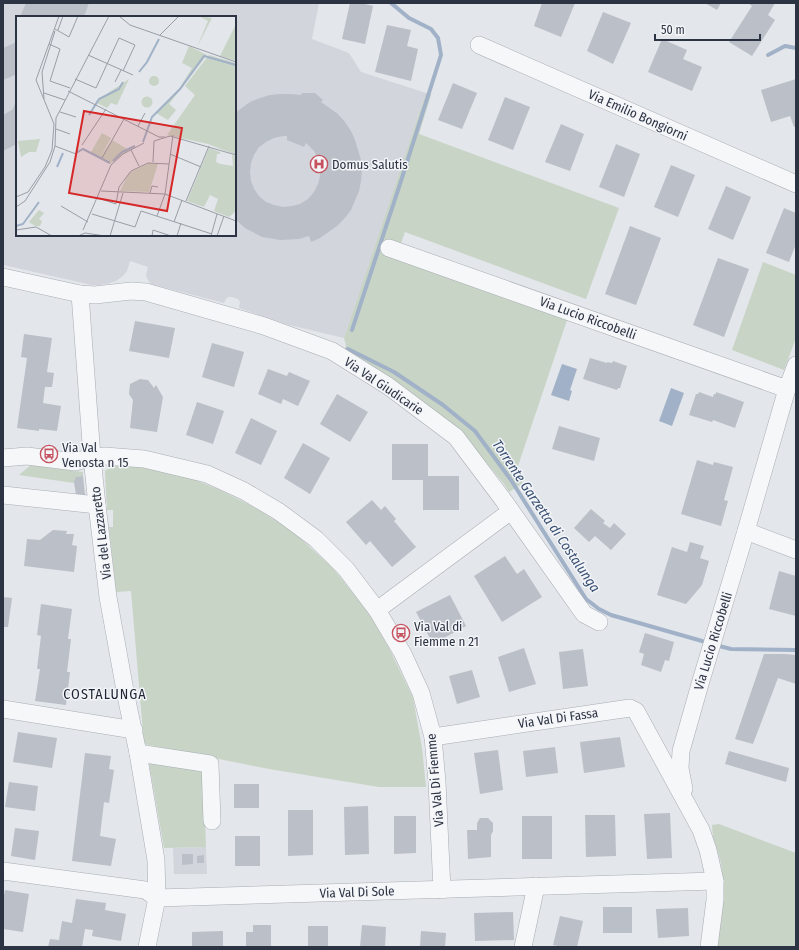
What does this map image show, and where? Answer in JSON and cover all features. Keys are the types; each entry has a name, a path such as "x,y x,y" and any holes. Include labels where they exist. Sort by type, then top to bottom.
{"street":[{"name":"Via Emilio Bongiorni","path":"480,45 796,184"},
{"name":"Via Lucio Riccobelli","path":"388,248 787,389"},
{"path":"3,278 80,294"},
{"name":"Via Val Giudicarie","path":"80,294 131,291 146,292 264,326 332,351 388,386 456,437 511,511 584,614 599,622"},
{"name":"Via del Lazzaretto","path":"80,294 92,457 108,597 126,696 134,730 156,860 157,898 147,947"},
{"name":"Via Lucio Riccobelli","path":"689,808 680,768 681,751 787,389 796,365"},
{"name":"Via Val Di Fiemme","path":"3,458 27,456 75,462 92,457 105,456 144,459 207,474 244,491 278,510 316,539 346,569 377,610 403,654 421,693 433,737 442,890"},
{"path":"3,495 97,506"},
{"path":"377,610 511,511"},
{"path":"746,531 796,550"},
{"name":"Via Val Di Fassa","path":"433,737 630,708 636,711 701,830 708,850 715,881 715,900 710,947"},
{"path":"3,709 134,730"},
{"path":"659,752 664,756 670,757 675,756 681,751"},
{"path":"138,753 210,764 212,821"},
{"name":"Via Val Di Sole","path":"3,871 145,890 157,898 715,881"},
{"path":"523,947 536,886"}],"shaded area":[{"name":"Domus Salutis","path":"3,3 319,3 312,39 349,53 361,72 426,93 344,338 289,325 239,308 240,302 238,299 232,297 228,297 224,303 151,284 146,275 148,267 130,261 127,271 116,281 92,285 3,265"},
{"path":"206,847 207,874 174,874 173,848"}],"green space":[{"path":"426,93 431,95 419,134 619,208 586,299 405,232 400,246 568,317 518,466 513,467 523,483 509,492 460,431 344,352 346,345 344,338"},
{"path":"763,262 796,275 796,338 784,370 732,350"},
{"path":"31,465 83,472 83,476 77,477 74,483 19,475"},
{"path":"116,465 147,468 188,477 220,490 254,507 292,531 332,567 368,612 390,650 413,698 422,748 426,787 379,787 269,769 144,744 131,591 116,592 109,527 113,527 113,510 107,510 105,471 111,466"},
{"path":"149,763 203,771 206,847 164,848"},
{"path":"719,824 796,853 796,947 717,947 723,885 721,863 713,837 712,825"}],"water":[{"path":"562,364 577,369 570,390 572,391 569,401 551,395"},
{"path":"671,388 684,393 672,426 659,421"}],"building":[{"path":"26,3 89,3 85,14 82,16 20,16"},
{"path":"350,3 361,3 373,6 365,44 342,39"},
{"path":"542,3 575,3 561,37 534,26"},
{"path":"705,3 721,3 717,10"},
{"path":"748,3 775,3 768,15 775,20 752,56 729,42 752,6"},
{"path":"603,12 631,23 613,64 587,51"},
{"path":"387,25 411,30 407,46 418,49 411,81 375,72"},
{"path":"662,39 687,50 683,59 702,67 692,91 648,72"},
{"path":"16,42 16,74 3,80 3,48"},
{"path":"796,79 796,126 794,127 790,116 771,122 761,90"},
{"path":"453,83 477,93 462,129 438,120"},
{"path":"302,93 315,93 323,100 321,102 338,114 351,131 361,160 362,170 359,191 351,210 337,226 320,238 311,242 309,236 299,239 280,240 262,237 245,228 236,220 236,112 250,102 260,98 270,95 301,95","holes":["287,136 287,140 304,147 306,143 314,151 318,158 320,176 314,192 308,199 300,204 283,207 266,202 259,196 254,189 250,172 251,163 259,147 274,138"]},
{"path":"505,97 530,107 513,150 488,140"},
{"path":"16,102 16,144 3,151 3,115 12,110"},
{"path":"561,124 584,134 570,171 545,162"},
{"path":"616,144 640,154 624,197 599,187"},
{"path":"671,165 695,175 678,217 654,207"},
{"path":"726,186 751,197 733,240 708,229"},
{"path":"784,208 796,213 796,244 789,262 766,253"},
{"path":"630,226 661,238 636,305 605,294"},
{"path":"718,258 749,269 724,337 693,325"},
{"path":"135,321 175,328 169,358 129,351"},
{"path":"24,334 52,338 47,372 54,373 52,387 45,387 43,403 61,406 57,431 39,429 39,431 17,428 27,358 21,357"},
{"path":"212,343 244,352 234,387 202,377"},
{"path":"590,358 607,363 612,363 613,361 627,366 620,388 617,390 583,379"},
{"path":"268,369 287,376 289,372 310,381 298,406 283,399 281,404 258,394"},
{"path":"140,379 148,380 154,388 156,385 163,397 157,432 130,428 133,400 129,394 130,384"},
{"path":"699,392 713,397 716,392 744,402 735,428 713,420 712,422 689,415 696,394"},
{"path":"337,394 368,412 350,442 320,424"},
{"path":"197,402 224,411 213,444 186,435"},
{"path":"251,418 277,431 261,465 235,453"},
{"path":"559,426 600,438 594,461 552,449"},
{"path":"303,443 330,458 310,494 284,478"},
{"path":"392,444 428,444 428,476 459,476 459,510 423,510 423,480 392,480"},
{"path":"697,460 713,465 714,462 733,467 724,500 728,501 721,526 681,514"},
{"path":"83,476 85,495 76,494 74,483 75,479 76,477"},
{"path":"372,500 381,510 385,506 396,519 394,521 416,547 392,567 370,541 366,545 346,522"},
{"path":"591,509 605,521 603,523 610,528 614,523 626,534 611,550 595,536 589,542 574,528"},
{"path":"53,530 67,531 66,534 74,534 72,545 77,546 74,572 24,566 27,539 40,540"},
{"path":"690,542 704,546 700,558 709,561 702,585 686,604 657,595 672,547 687,552"},
{"path":"505,556 517,574 524,569 542,597 502,622 474,576"},
{"path":"779,571 796,576 796,616 769,609"},
{"path":"450,595 466,626 433,644 416,612"},
{"path":"3,597 12,598 8,627 3,627"},
{"path":"41,604 72,609 68,639 71,639 67,672 70,672 66,705 35,701 40,669 37,669 41,636 37,635"},
{"path":"645,633 674,642 669,661 665,660 661,672 641,665 644,654 639,652"},
{"path":"524,648 536,684 509,692 498,657"},
{"path":"583,649 588,686 563,689 559,652"},
{"path":"764,654 796,655 796,684 778,678 753,744 735,739"},
{"path":"472,670 480,697 457,704 449,676"},
{"path":"18,732 57,738 52,768 13,762"},
{"path":"620,737 625,767 584,773 580,742"},
{"path":"555,747 558,773 526,777 523,751"},
{"path":"498,750 503,790 480,794 474,753"},
{"path":"729,751 789,768 786,782 725,764"},
{"path":"85,753 111,756 109,769 114,770 109,803 104,802 100,836 116,839 111,866 72,861"},
{"path":"9,782 38,786 35,811 5,807"},
{"path":"234,784 259,784 259,808 234,808"},
{"path":"368,806 369,854 345,855 344,807"},
{"path":"288,810 313,810 313,855 288,856"},
{"path":"670,813 672,858 647,859 644,814"},
{"path":"585,815 615,815 616,856 586,857"},
{"path":"394,816 416,816 416,853 394,854"},
{"path":"522,816 552,816 552,859 522,859"},
{"path":"480,818 488,818 493,823 493,831 491,835 491,857 468,859 467,830 477,830 477,823"},
{"path":"15,828 39,831 35,860 11,856"},
{"path":"235,836 260,836 260,866 235,866"},
{"path":"182,854 193,854 193,864 182,865"},
{"path":"204,855 204,863 197,863 197,856"},
{"path":"5,890 29,894 23,932 3,929 3,901"},
{"path":"76,899 106,903 105,910 126,914 121,941 92,936 93,930 85,929 82,947 48,947 50,939 59,940 62,921 72,923"},
{"path":"603,907 632,907 632,933 603,933"},
{"path":"688,908 689,936 658,938 656,909"},
{"path":"513,912 514,940 475,941 474,913"},
{"path":"560,916 583,921 577,947 562,947 553,945"},
{"path":"253,925 271,925 271,947 246,947 246,932 253,932"},
{"path":"362,925 386,927 385,947 360,947"},
{"path":"308,926 328,926 328,947 308,947"},
{"path":"223,931 223,947 192,947 192,932"},
{"path":"421,931 446,933 445,947 420,947"}],"waterway":[{"name":"Torrente Garzetta di Costalunga","path":"352,330 441,55 438,38 431,29 409,18 391,3"},
{"path":"768,55 785,46 796,48"},
{"name":"Torrente Garzetta di Costalunga","path":"348,349 394,372 443,405 475,431 511,480 586,599 599,609 611,615 709,643"},
{"name":"Torrente Garzetta di Costalunga","path":"715,645 731,649 796,650"}],"place":[{"name":"Domus Salutis","path":"319,164"},
{"name":"Via Val Venosta n 15","path":"49,454"},
{"name":"Via Val di Fiemme n 21","path":"401,633"}],"district":[{"name":"COSTALUNGA","path":"105,694"}]}
